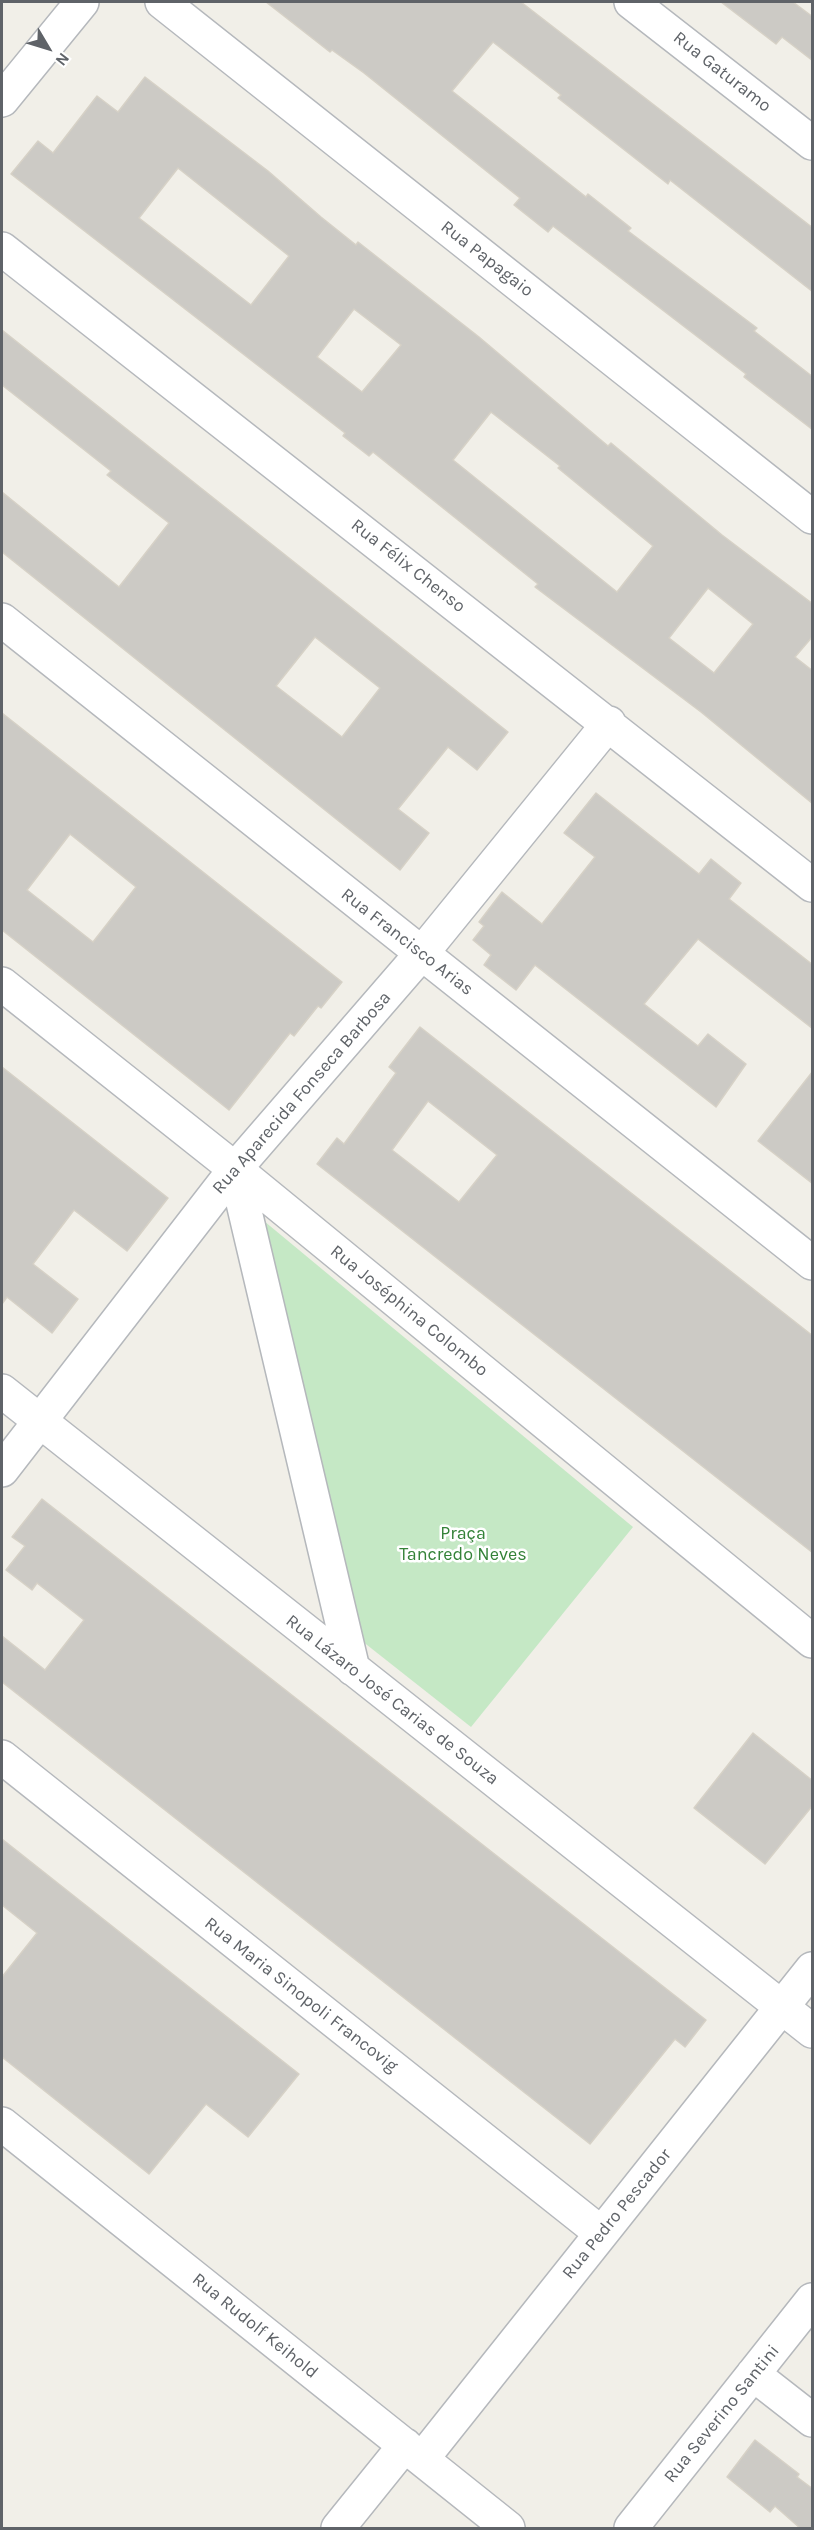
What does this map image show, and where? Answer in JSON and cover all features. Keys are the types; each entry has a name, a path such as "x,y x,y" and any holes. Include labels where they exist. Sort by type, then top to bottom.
{"street":[{"path":"2,100 81,2"},
{"name":"Rua Papagaio","path":"162,2 813,517"},
{"name":"Rua Gaturamo","path":"631,2 813,143"},
{"name":"Rua Félix Chenso","path":"2,249 813,885"},
{"name":"Rua Francisco Arias","path":"2,620 813,1263"},
{"name":"Rua Aparecida Fonseca Barbosa","path":"2,1470 235,1169 422,954 609,723"},
{"name":"Rua Joséphina Colombo","path":"2,984 235,1169 813,1641"},
{"path":"235,1169 353,1669"},
{"name":"Rua Lázaro José Carias de Souza","path":"2,1391 813,2031"},
{"name":"Rua Maria Sinopoli Francovig","path":"2,1757 601,2233"},
{"name":"Rua Pedro Pescador","path":"338,2529 413,2452 601,2233 813,1969"},
{"name":"Rua Rudolf Keihold","path":"2,2124 508,2529"},
{"name":"Rua Severino Santini","path":"631,2529 813,2300"},
{"path":"753,2374 813,2420"}],"green space":[{"name":"Praça Tancredo Neves","path":"264,1221 633,1527 471,1727 362,1641"}],"building":[{"path":"266,2 521,2 813,228 813,292 670,180 668,184 558,98 561,95 493,42 452,91 586,197 588,194 631,228 628,231 757,328 754,331 813,377 813,430 744,377 746,374 553,226 548,232 514,205 520,198 364,73 332,50 330,52"},
{"path":"721,2 793,2 813,17 813,61 782,37 776,44"},
{"path":"145,77 268,171 356,245 358,242 479,337 608,446 611,443 722,535 813,604 813,636 795,657 813,671 813,804 701,712 535,587 538,584 373,452 369,456 343,436 345,433 11,174 38,141 53,153 97,96 118,112","holes":["178,168 289,256 251,305 139,218","354,309 401,345 362,392 317,357","491,412 560,466 558,468 653,546 617,592 453,460","708,588 753,624 714,673 669,638"]},
{"path":"2,330 508,732 477,770 448,747 398,809 429,833 400,870 2,552 2,492 119,587 169,523 107,475 111,471 2,385","holes":["315,637 380,688 342,737 276,686"]},
{"path":"2,713 342,982 321,1008 318,1006 294,1036 290,1033 229,1110 2,930","holes":["70,834 136,887 93,942 27,890"]},
{"path":"596,793 699,874 711,859 741,883 729,899 813,965 813,1029 698,939 644,1004 698,1046 708,1034 746,1064 716,1107 535,965 516,990 484,965 491,955 473,940 484,926 479,922 502,892 542,924 595,857 564,833"},
{"path":"420,1027 813,1336 813,1553 317,1164 337,1138 344,1144 396,1073 389,1067","holes":["428,1101 497,1155 459,1202 392,1150"]},
{"path":"2,1067 168,1198 127,1251 74,1210 33,1264 78,1299 52,1333 7,1297 2,1304"},
{"path":"813,1071 813,1184 758,1141"},
{"path":"42,1499 706,2020 685,2047 675,2039 590,2144 2,1682 2,1636 45,1670 84,1620 37,1583 32,1590 6,1570 25,1546 12,1537"},
{"path":"753,1733 813,1781 813,1805 765,1864 694,1808"},
{"path":"2,1839 299,2074 248,2137 206,2104 149,2174 2,2057 2,1977 37,1933 2,1905"},
{"path":"755,2440 799,2474 797,2477 813,2489 813,2529 801,2529 775,2506 770,2512 727,2477"}]}
